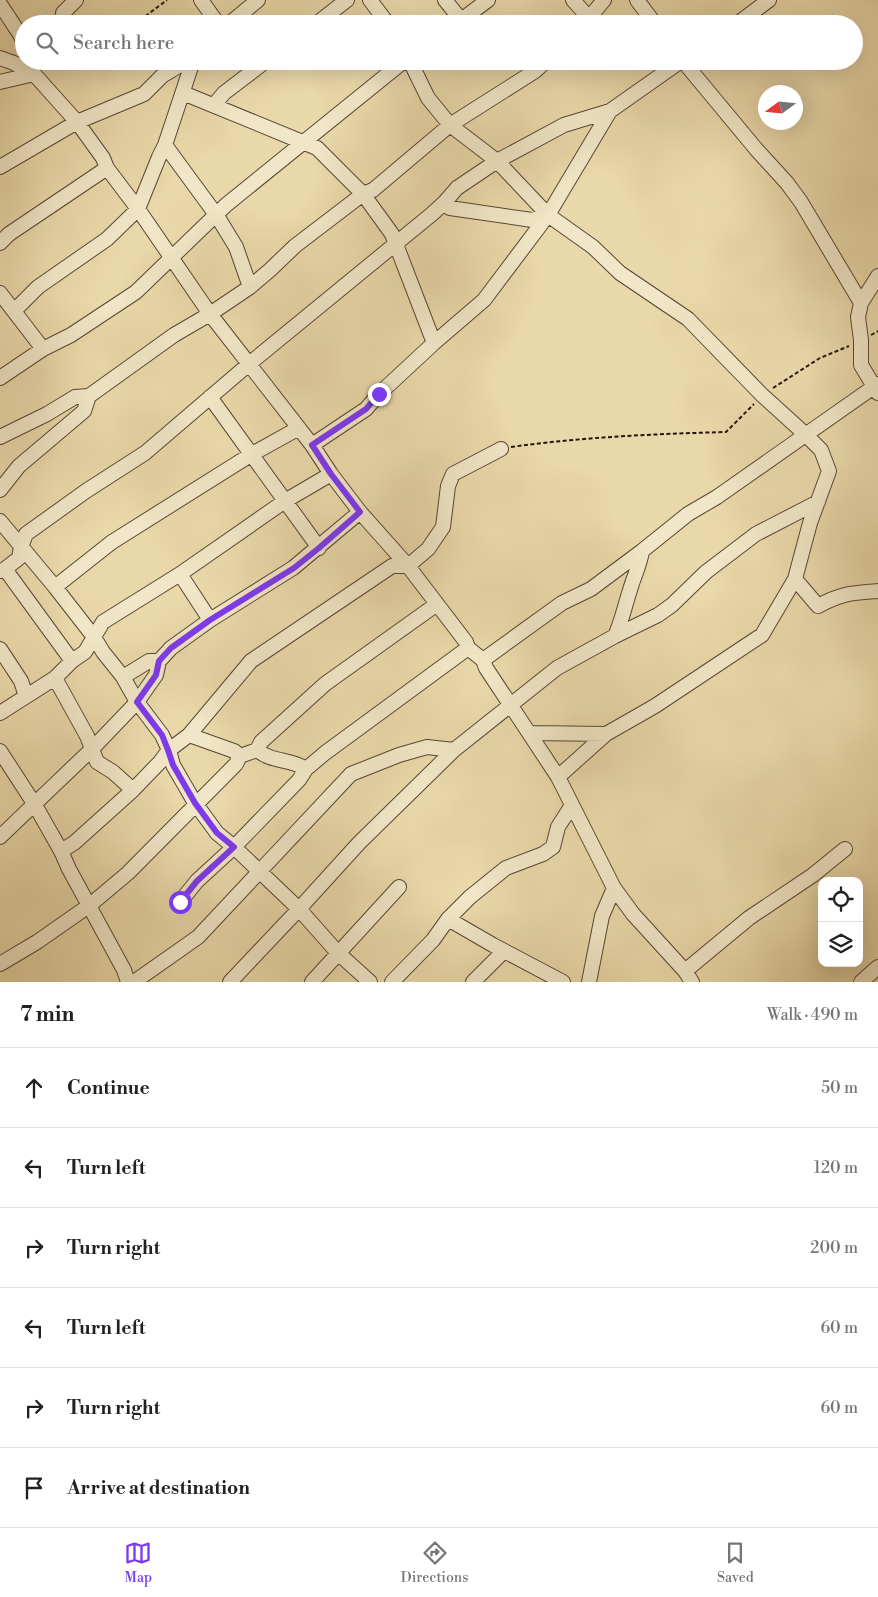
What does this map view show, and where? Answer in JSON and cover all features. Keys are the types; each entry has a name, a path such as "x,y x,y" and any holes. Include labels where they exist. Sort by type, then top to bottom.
{"street":[{"path":"63,13 76,0"},
{"path":"201,0 212,15"},
{"path":"240,15 258,0"},
{"path":"327,15 346,0"},
{"path":"370,0 381,15"},
{"path":"445,0 455,15"},
{"path":"468,15 488,0"},
{"path":"573,0 583,15"},
{"path":"592,15 604,0"},
{"path":"636,0 648,15"},
{"path":"749,15 769,0"},
{"path":"0,4 15,28"},
{"path":"0,58 15,62"},
{"path":"0,82 27,70"},
{"path":"34,70 104,158 107,168 138,209 210,314 312,445 331,474 360,512 408,566 466,642 468,648 483,660 486,668 558,776 614,888 633,914 688,977 749,918 812,875 845,849"},
{"path":"0,167 77,122 144,94 162,76 172,70"},
{"path":"14,311 38,288 107,238 138,209 158,157 165,145 190,70"},
{"path":"214,106 224,93 254,70"},
{"path":"0,378 43,349 71,335 136,292 217,216 226,205 393,70"},
{"path":"414,70 428,98 450,125 497,161 548,215 593,247 620,273 688,319 762,395 821,450 828,471 810,523 795,579 762,635 655,706 606,734 558,776"},
{"path":"0,436 47,414 75,397 89,396 174,335 210,314 250,286 295,246 363,194 373,190 450,125 535,70"},
{"path":"72,661 2,570 19,558 26,534 86,491 145,453 249,364 396,245 444,203 457,188 497,161 564,125 610,111 669,70"},
{"path":"690,70 756,149 788,183 861,303"},
{"path":"183,93 316,148 363,194 392,234 434,343"},
{"path":"312,445 366,409 379,394 434,343 484,300 548,215 610,111"},
{"path":"165,145 217,216 236,247 250,286"},
{"path":"0,243 9,234 107,168"},
{"path":"444,203 450,208 532,220 548,215"},
{"path":"483,660 562,604 591,589 688,514 718,497 806,434 876,388 861,365 861,340 858,317 861,303 878,276"},
{"path":"0,293 43,349"},
{"path":"0,490 20,466 84,411 89,396"},
{"path":"210,397 319,548"},
{"path":"55,586 112,542 252,454 299,428"},
{"path":"61,851 74,843 133,790 160,762 168,750 188,735 251,661 392,566 408,566 428,549 443,527 448,486 453,474 501,448"},
{"path":"0,713 55,678 72,661 85,652 103,622 180,574 285,501 331,474"},
{"path":"230,982 299,910 359,843 454,750 510,704 557,668 665,610 706,572 756,534 818,502"},
{"path":"0,837 91,750 137,702 156,675 159,661 171,648 210,620 294,568 360,512"},
{"path":"0,521 55,586 123,678 137,702 162,735 173,765 195,803 217,833 259,871 299,910 338,953 370,982"},
{"path":"615,636 630,588 640,564 642,551"},
{"path":"180,574 210,620"},
{"path":"795,579 818,606 850,593 878,591"},
{"path":"0,964 37,942 90,905 128,873 195,803 236,764 240,756 257,750 262,742 324,684 437,604"},
{"path":"180,902 197,881 234,847 299,780 306,769 360,726 468,648"},
{"path":"0,649 21,681 26,696"},
{"path":"123,678 149,661 159,661"},
{"path":"55,678 87,736 97,762 113,772 133,790"},
{"path":"531,733 606,734"},
{"path":"188,735 234,751 240,756"},
{"path":"134,982 198,937 351,774 399,754 427,747 454,750"},
{"path":"257,750 264,755 277,760 298,764 306,769"},
{"path":"0,751 35,805 61,851 124,970 128,982"},
{"path":"392,982 433,940 448,918 470,897 506,868 543,854 553,847 558,828 572,805"},
{"path":"312,982 399,886"},
{"path":"589,982 602,916 614,888"},
{"path":"448,918 504,951 563,982"},
{"path":"473,982 504,951"},
{"path":"861,982 878,967"}],"path":[{"path":"146,15 167,0"},
{"path":"501,448 644,434 726,432 762,395 820,358 878,331"}],"route":[{"path":"180,902 197,881 234,847 217,833 195,803 173,765 162,735 137,702 156,675 159,661 171,648 210,620 294,568 360,512 312,445 366,409 379,394"}]}
